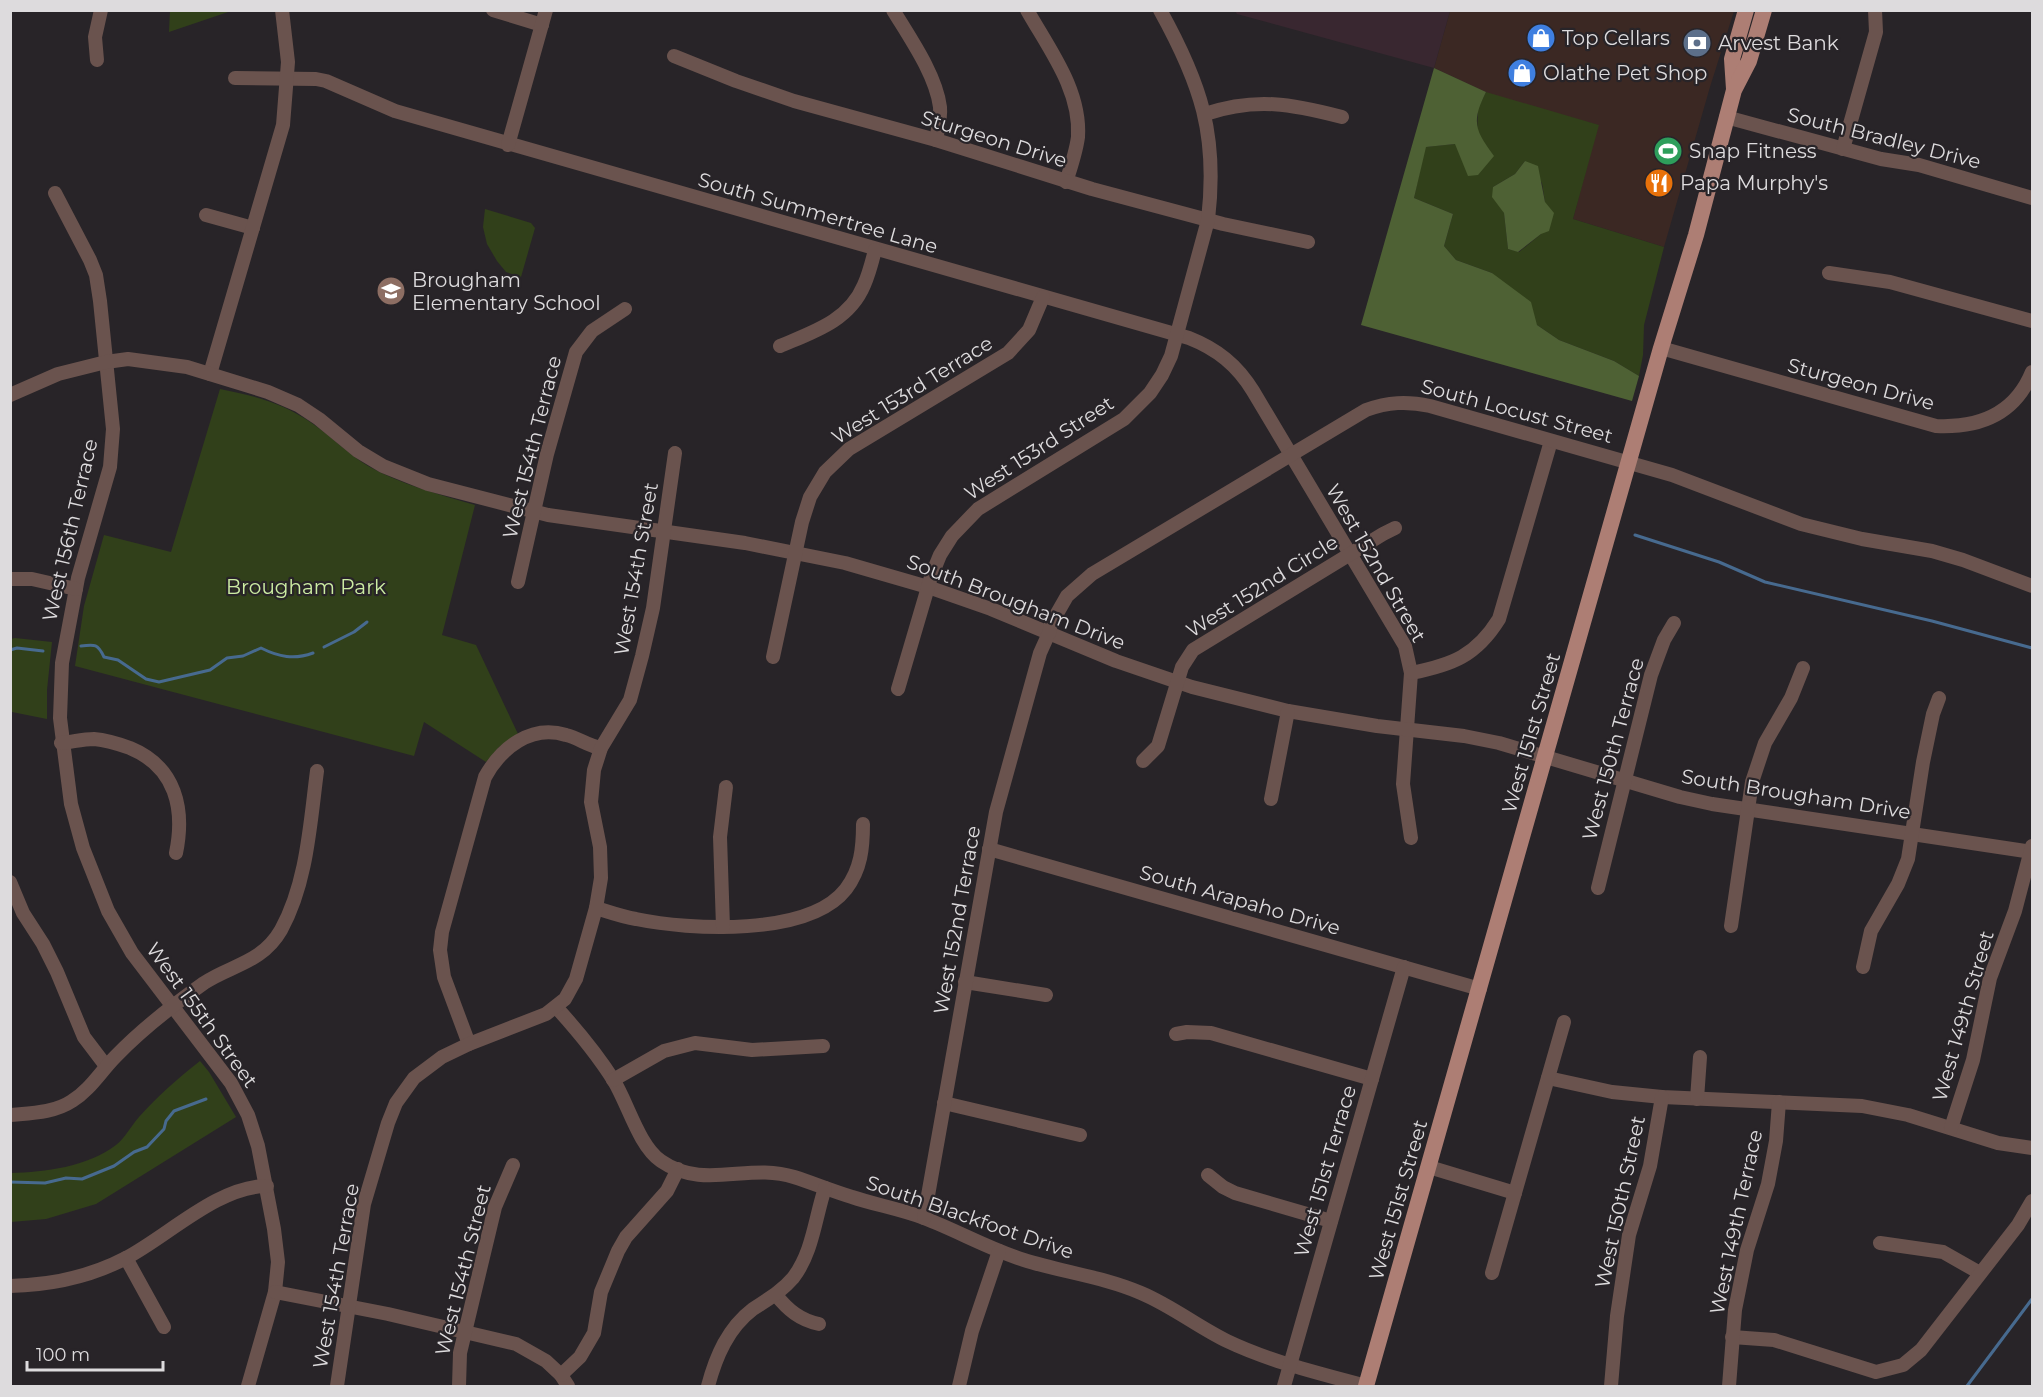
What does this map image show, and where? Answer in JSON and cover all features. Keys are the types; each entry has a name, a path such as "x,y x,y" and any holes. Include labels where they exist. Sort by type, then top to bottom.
{"main road":[{"name":"West 151st Street","path":"1734,90 1732,59 1746,10"},
{"name":"West 151st Street","path":"1366,1386 1661,348 1696,235 1726,117 1734,90 1749,61 1764,10"}],"street":[{"path":"97,60 94,50 95,37 101,10"},
{"path":"210,374 283,125 287,51 282,10"},
{"path":"493,10 542,25"},
{"path":"508,145 546,10"},
{"path":"893,10 937,91 940,112 936,140"},
{"path":"1027,10 1067,82 1077,110 1077,140 1066,182"},
{"name":"West 153rd Street","path":"898,689 928,587 940,555 952,536 978,508 1114,425 1136,408 1162,375 1177,335 1208,220 1211,197 1211,161 1205,114 1193,76 1160,10"},
{"path":"1843,149 1876,32 1875,10"},
{"name":"Sturgeon Drive","path":"674,56 794,101 936,140 1066,182 1208,220 1308,242"},
{"name":"South Summertree Lane","path":"235,78 326,81 395,111 508,145 1204,344 1233,364 1244,378 1291,455"},
{"path":"1205,114 1232,106 1263,103 1295,105 1342,117"},
{"name":"South Bradley Drive","path":"1726,117 1881,159 1919,165 2032,198"},
{"name":"West 156th Terrace","path":"55,193 96,275 113,429 110,466 76,589 62,663 61,743"},
{"path":"206,215 253,228"},
{"path":"780,346 824,327 845,312 856,300 864,286 875,250"},
{"path":"1829,273 1913,288 2032,321"},
{"name":"West 153rd Terrace","path":"773,657 795,552 810,497 834,463 860,443 1008,353 1029,330 1043,297"},
{"name":"West 154th Terrace","path":"518,582 548,454 576,352 592,331 625,309"},
{"name":"Sturgeon Drive","path":"1661,348 1936,426 1968,425 1991,417 2015,400 2032,372"},
{"name":"South Brougham Drive","path":"10,395 58,374 106,362 128,359 188,367 268,392 297,405 319,419 358,451 409,478 535,512 795,552 845,563 928,587 991,609 1116,661 1240,700 1288,711 1377,726 1406,728 1499,743 1680,797 1747,810 2032,850"},
{"name":"South Locust Street","path":"1049,633 1061,603 1080,583 1366,410 1382,404 1402,402 1430,406 1629,462 1711,488 1801,524 1862,539 1932,551 2032,584"},
{"path":"1411,673 1441,667 1461,658 1482,642 1499,619 1551,441"},
{"name":"West 154th Street","path":"601,748 624,711 633,691 653,608 675,453"},
{"name":"West 152nd Street","path":"1291,455 1405,646 1411,673 1403,784 1411,838"},
{"name":"West 152nd Circle","path":"1143,761 1158,746 1182,666 1193,650 1395,528"},
{"path":"10,579 32,579 76,589"},
{"name":"West 150th Terrace","path":"1598,888 1654,662 1674,623"},
{"name":"West 152nd Terrace","path":"924,1218 996,812 1037,664 1049,633"},
{"path":"1731,926 1752,782 1765,743 1791,698 1803,668"},
{"path":"1863,967 1871,931 1898,884 1908,859 1923,762 1933,714 1939,698"},
{"path":"1271,799 1288,711"},
{"path":"541,733 567,735 591,747 601,748 594,770 591,802 601,862 600,893 576,979 565,999 556,1007 539,1017 469,1044 444,977 440,950 444,920 485,777 507,748 529,736 541,733"},
{"path":"61,743 93,739 105,740 142,753 156,764 168,778 174,791 180,824 176,853"},
{"name":"West 155th Street","path":"61,743 76,828 108,911 132,953 216,1061 239,1097 248,1115 258,1146 267,1186 278,1262 275,1292 248,1386"},
{"path":"10,1115 39,1113 70,1103 87,1090 106,1066 172,1006 207,981 256,956 268,947 281,929 303,867 317,771"},
{"path":"723,927 720,837 726,787"},
{"path":"596,908 636,919 685,926 743,927 807,915 822,909 845,891 859,864 863,849 863,824"},
{"name":"South Arapaho Drive","path":"989,849 1480,988"},
{"name":"West 149th Street","path":"1951,1128 1973,1060 1990,978 2014,911 2032,850"},
{"path":"10,882 23,913 43,944 57,972 84,1037 106,1066"},
{"name":"West 151st Terrace","path":"1284,1386 1404,967"},
{"path":"965,982 1046,995"},
{"name":"South Blackfoot Drive","path":"556,1007 586,1040 613,1080 648,1146 661,1161 678,1169 709,1176 759,1171 791,1176 924,1218 999,1251 1140,1292 1166,1304 1227,1341 1255,1353 1366,1386"},
{"path":"1492,1274 1564,1022"},
{"path":"1176,1034 1211,1033 1372,1079"},
{"path":"613,1080 663,1051 695,1043 752,1050 823,1046"},
{"name":"West 154th Terrace","path":"337,1386 364,1204 388,1123 396,1103 414,1078 442,1057 469,1044"},
{"path":"1697,1099 1700,1057"},
{"path":"1548,1078 1612,1092 1662,1097 1862,1106 1908,1115 1998,1143 2032,1148"},
{"name":"West 150th Street","path":"1611,1386 1617,1316 1629,1235 1650,1166 1662,1097"},
{"name":"West 149th Terrace","path":"1729,1386 1732,1337 1747,1250 1768,1184 1779,1102"},
{"path":"944,1103 1080,1135"},
{"name":"West 154th Street","path":"459,1386 459,1366 465,1332 495,1207 513,1165"},
{"path":"1429,1167 1515,1192"},
{"path":"275,1292 465,1332 523,1347 538,1355 564,1381 594,1333 601,1292 618,1251 626,1237 667,1191 678,1169"},
{"path":"1208,1175 1235,1193 1331,1221"},
{"path":"10,1286 41,1284 78,1277 126,1258 219,1199 247,1188 267,1186"},
{"path":"708,1386 715,1362 729,1335 751,1311 776,1295 793,1277 806,1256 825,1188"},
{"path":"1732,1337 1774,1340 1876,1372 1903,1365 1921,1350 2018,1225 2032,1201"},
{"path":"1880,1243 1943,1252 1980,1273"},
{"path":"959,1386 972,1331 999,1251"},
{"path":"126,1258 164,1327"},
{"path":"776,1295 788,1310 804,1320 819,1324"}],"shaded area":[{"path":"1235,11 1450,11 1434,68 1237,14"},
{"path":"1450,11 1734,11 1664,247 1573,219 1598,125 1494,96 1434,68"}],"green space":[{"path":"170,10 231,11 169,32"},
{"path":"1434,68 1486,92 1478,111 1477,125 1494,156 1478,175 1468,176 1455,144 1426,147 1414,198 1453,214 1444,246 1456,260 1492,273 1531,302 1537,325 1559,340 1614,361 1639,376 1632,401 1361,325"},
{"path":"1486,92 1599,125 1573,219 1664,247 1644,325 1643,355 1639,376 1614,361 1559,340 1537,325 1492,273 1456,260 1444,246 1453,214 1414,198 1425,147 1455,144 1477,132 1478,108","holes":["1525,161 1542,183 1545,202 1541,234 1519,252 1508,249 1504,213 1493,187 1515,174"]},
{"path":"1525,161 1538,166 1545,202 1554,213 1549,231 1541,234 1518,252 1508,249 1504,213 1492,197 1493,187 1515,174"},
{"path":"485,209 531,223 535,228 521,277 506,272 487,244 483,227"},
{"name":"Brougham Park","path":"220,389 257,398 302,417 368,466 394,479 475,505 442,635 476,645 518,734 499,747 486,762 424,722 414,756 75,666 84,606 104,535 171,552"},
{"path":"11,639 52,642 47,690 47,719 12,712 11,716"},
{"path":"200,1061 236,1117 96,1204 46,1219 11,1222 11,1173 65,1167 92,1159 105,1152 116,1145 161,1095"}],"waterway":[{"path":"1635,535 1719,562 1765,582 1932,621 2032,648"},
{"path":"324,647 354,632 367,622"},
{"path":"81,646 96,646 104,657 118,660 146,679 159,682 210,670 227,658 243,656 261,648 274,654 287,656 313,653"},
{"path":"10,650 17,648 43,651"},
{"path":"10,1182 45,1183 66,1178 82,1179 114,1166 134,1152 147,1147 164,1129 166,1121 174,1111 206,1099"},
{"path":"1967,1386 2032,1299"}],"place":[{"name":"Top Cellars","path":"1541,38"},
{"name":"Arvest Bank","path":"1697,43"},
{"name":"Olathe Pet Shop","path":"1522,73"},
{"name":"Snap Fitness","path":"1668,151"},
{"name":"Papa Murphy's","path":"1659,183"},
{"name":"Brougham Elementary School","path":"391,291"}]}
